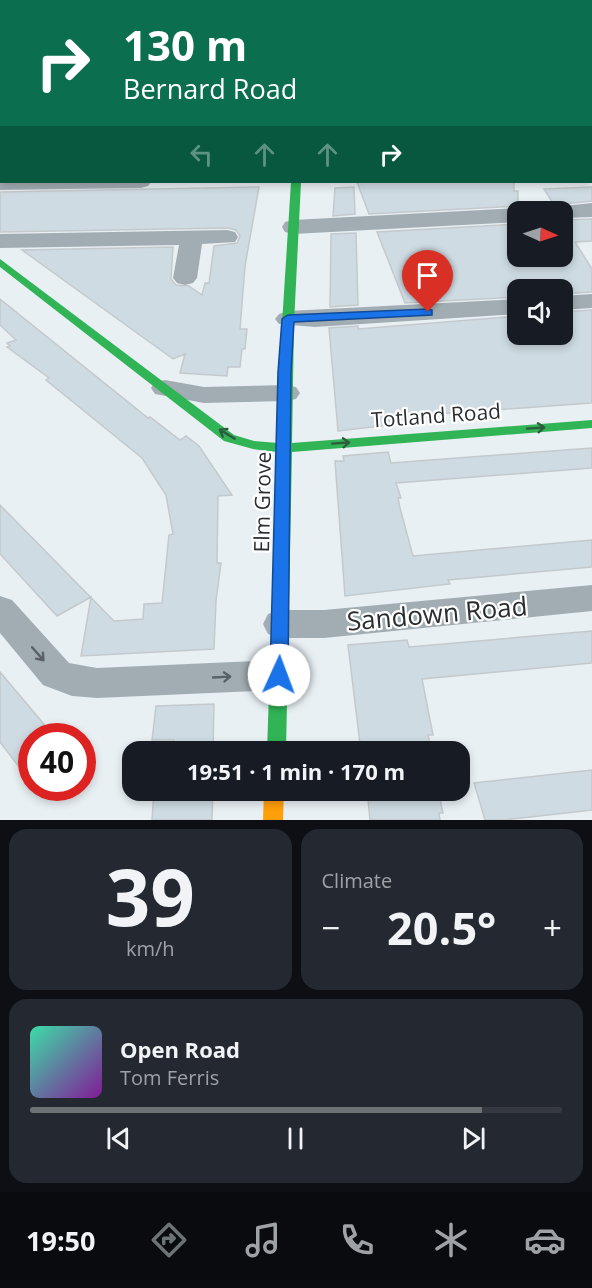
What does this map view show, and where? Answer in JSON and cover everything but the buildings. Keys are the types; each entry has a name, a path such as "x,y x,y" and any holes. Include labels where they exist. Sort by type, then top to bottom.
{"street":[{"path":"0,184 70,183"},
{"name":"Elm Grove","path":"276,741 281,624 283,447 292,226 296,183"},
{"path":"573,211 592,210"},
{"path":"292,226 507,216"},
{"path":"0,241 227,237"},
{"path":"185,278 192,238"},
{"name":"Totland Road","path":"0,262 230,438 253,445 283,447 592,424"},
{"path":"573,303 592,302"},
{"path":"288,319 507,307"},
{"path":"165,388 204,395 285,393"},
{"name":"Sandown Road","path":"281,624 324,624 592,598"},
{"path":"0,609 56,674 72,681 97,683 279,675"},
{"path":"273,820 274,801"}],"traffic: fast":[{"path":"276,741 288,324 296,183"},
{"path":"0,262 229,438 253,445 283,448 592,424"}],"traffic: slow":[{"path":"273,820 274,801"}],"route":[{"path":"279,675 284,372 288,319 428,312"}]}
